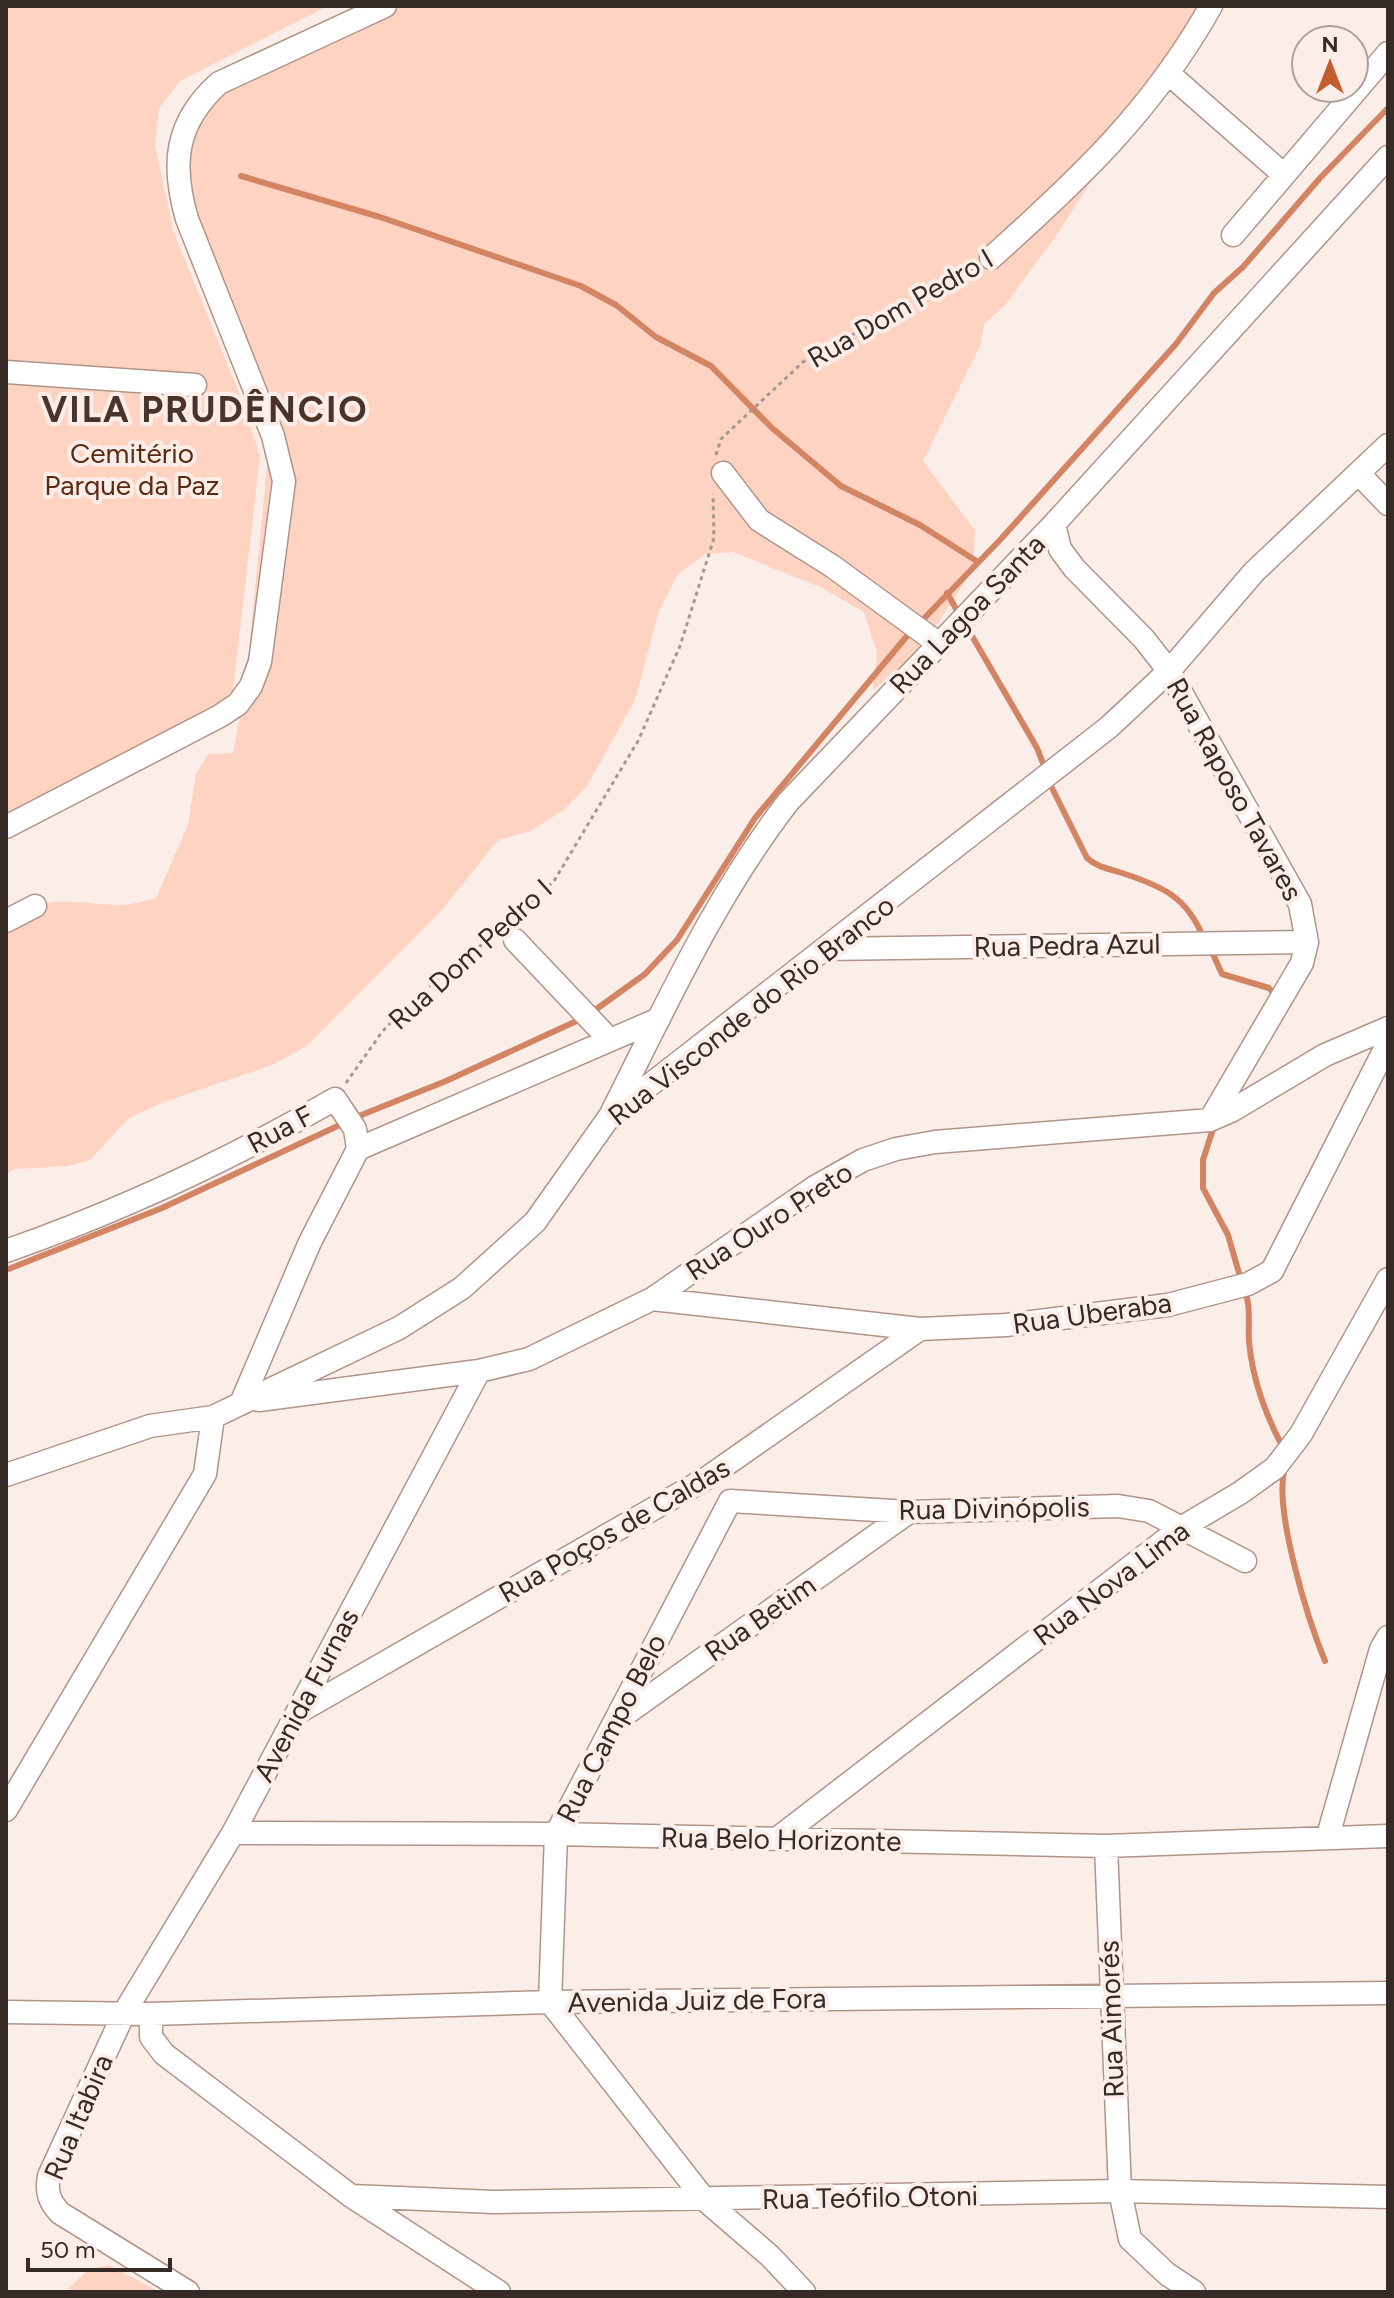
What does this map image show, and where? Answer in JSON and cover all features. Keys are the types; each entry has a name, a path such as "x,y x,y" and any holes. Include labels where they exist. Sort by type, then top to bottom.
{"street":[{"path":"6,827 220,716 238,704 251,686 265,634 284,481 273,436 183,205 178,158 183,130 199,102 219,83 385,6"},
{"name":"Rua Dom Pedro I","path":"991,258 1126,130 1168,73 1211,6"},
{"path":"1233,235 1388,53"},
{"path":"1168,73 1284,175"},
{"name":"Rua Lagoa Santa","path":"610,1116 659,1019 763,834 788,802 1054,524 1388,157"},
{"path":"6,372 195,385"},
{"name":"Rua Visconde do Rio Branco","path":"8,1477 150,1426 213,1417 399,1328 462,1288 535,1222 610,1116 1109,727 1169,671 1254,572 1360,475 1388,445"},
{"path":"1360,475 1388,504"},
{"path":"717,476 759,520 832,566 939,644"},
{"name":"Rua Raposo Tavares","path":"1054,524 1060,549 1074,568 1144,639 1169,671 1300,904 1307,942"},
{"path":"6,921 35,906"},
{"path":"506,933 608,1038"},
{"path":"1210,1120 1292,983 1302,963 1307,942"},
{"name":"Rua Pedra Azul","path":"827,949 1307,942"},
{"path":"242,1401 310,1242 358,1149 608,1038 659,1019"},
{"name":"Rua Ouro Preto","path":"242,1401 479,1371 529,1359 568,1343 652,1299 815,1187 863,1160 896,1149 935,1142 1210,1120 1231,1111 1325,1055 1388,1028"},
{"name":"Rua Uberaba","path":"652,1299 920,1329 1006,1325 1168,1305 1264,1278 1272,1271 1388,1043"},
{"name":"Rua F","path":"6,1251 262,1141 335,1099 355,1129 358,1149"},
{"name":"Rua Nova Lima","path":"778,1838 1181,1528 1275,1468 1301,1434 1388,1279"},
{"name":"Rua Poços de Caldas","path":"296,1713 707,1478 920,1329"},
{"name":"Avenida Furnas","path":"124,2013 233,1833 479,1371"},
{"path":"6,1810 205,1474 213,1417"},
{"path":"707,1478 730,1501"},
{"name":"Rua Divinópolis","path":"730,1501 909,1512 1118,1506 1149,1511 1245,1561"},
{"name":"Rua Campo Belo","path":"550,2002 556,1834 730,1501"},
{"name":"Rua Betim","path":"611,1724 909,1512"},
{"path":"1328,1836 1354,1740 1388,1637"},
{"name":"Rua Belo Horizonte","path":"233,1833 556,1834 1106,1846 1388,1836"},
{"name":"Rua Aimorés","path":"1106,1846 1109,1995 1120,2191 1130,2239 1167,2274 1194,2292"},
{"name":"Avenida Juiz de Fora","path":"6,2012 151,2014 550,2002 1388,1993"},
{"path":"550,2002 705,2200 770,2256 804,2292"},
{"name":"Rua Itabira","path":"124,2013 49,2176 47,2189 50,2202 60,2213 188,2292"},
{"path":"151,2014 151,2037 164,2054 351,2196 499,2292"},
{"name":"Rua Teófilo Otoni","path":"351,2196 494,2202 1120,2191 1388,2197"}],"path":[{"name":"Rua Dom Pedro I","path":"335,1099 382,1032 409,1003 506,933 554,881 638,741 680,646 714,538 721,439 803,362 991,258"}],"green space":[{"name":"Cemitério Parque da Paz","path":"6,6 328,6 180,81 159,108 155,145 174,233 242,400 260,456 233,691 210,711 6,813"},
{"path":"398,6 1203,6 1056,236 1005,305 984,324 981,344 923,461 975,530 973,569 919,652 873,690 877,652 864,612 822,588 733,552 706,554 678,574 659,611 635,700 587,786 565,809 531,831 498,840 441,911 307,1046 272,1065 164,1102 129,1118 90,1160 68,1166 15,1169 6,1174 6,936 17,920 42,904 124,905 156,898 188,825 196,774 208,754 233,753 246,682 268,456 192,205 185,154 197,106 374,22"},
{"path":"109,2265 160,2292 65,2292 89,2269"}],"waterway":[{"path":"591,1013 645,974 677,940 755,818 907,636 1000,540 1176,344 1214,293 1243,267 1320,178 1388,108"},
{"path":"241,176 380,217 581,286 616,305 656,337 711,366 772,428 841,486 920,525 978,562"},
{"path":"947,593 959,614"},
{"path":"965,624 1037,748 1046,771"},
{"path":"1049,782 1087,858 1099,866 1149,883 1172,895 1189,912 1203,937"},
{"path":"1211,950 1222,974 1269,988 1277,998"},
{"path":"354,1118 446,1081 581,1019"},
{"path":"6,1270 162,1208 344,1123"},
{"path":"1214,1126 1203,1160 1203,1188 1228,1235 1241,1280"},
{"path":"1245,1291 1249,1310 1249,1341 1257,1383 1271,1424 1284,1449"},
{"path":"1284,1471 1284,1513 1295,1567 1325,1661"}],"district":[{"name":"VILA PRUDÊNCIO","path":"205,409"}]}
